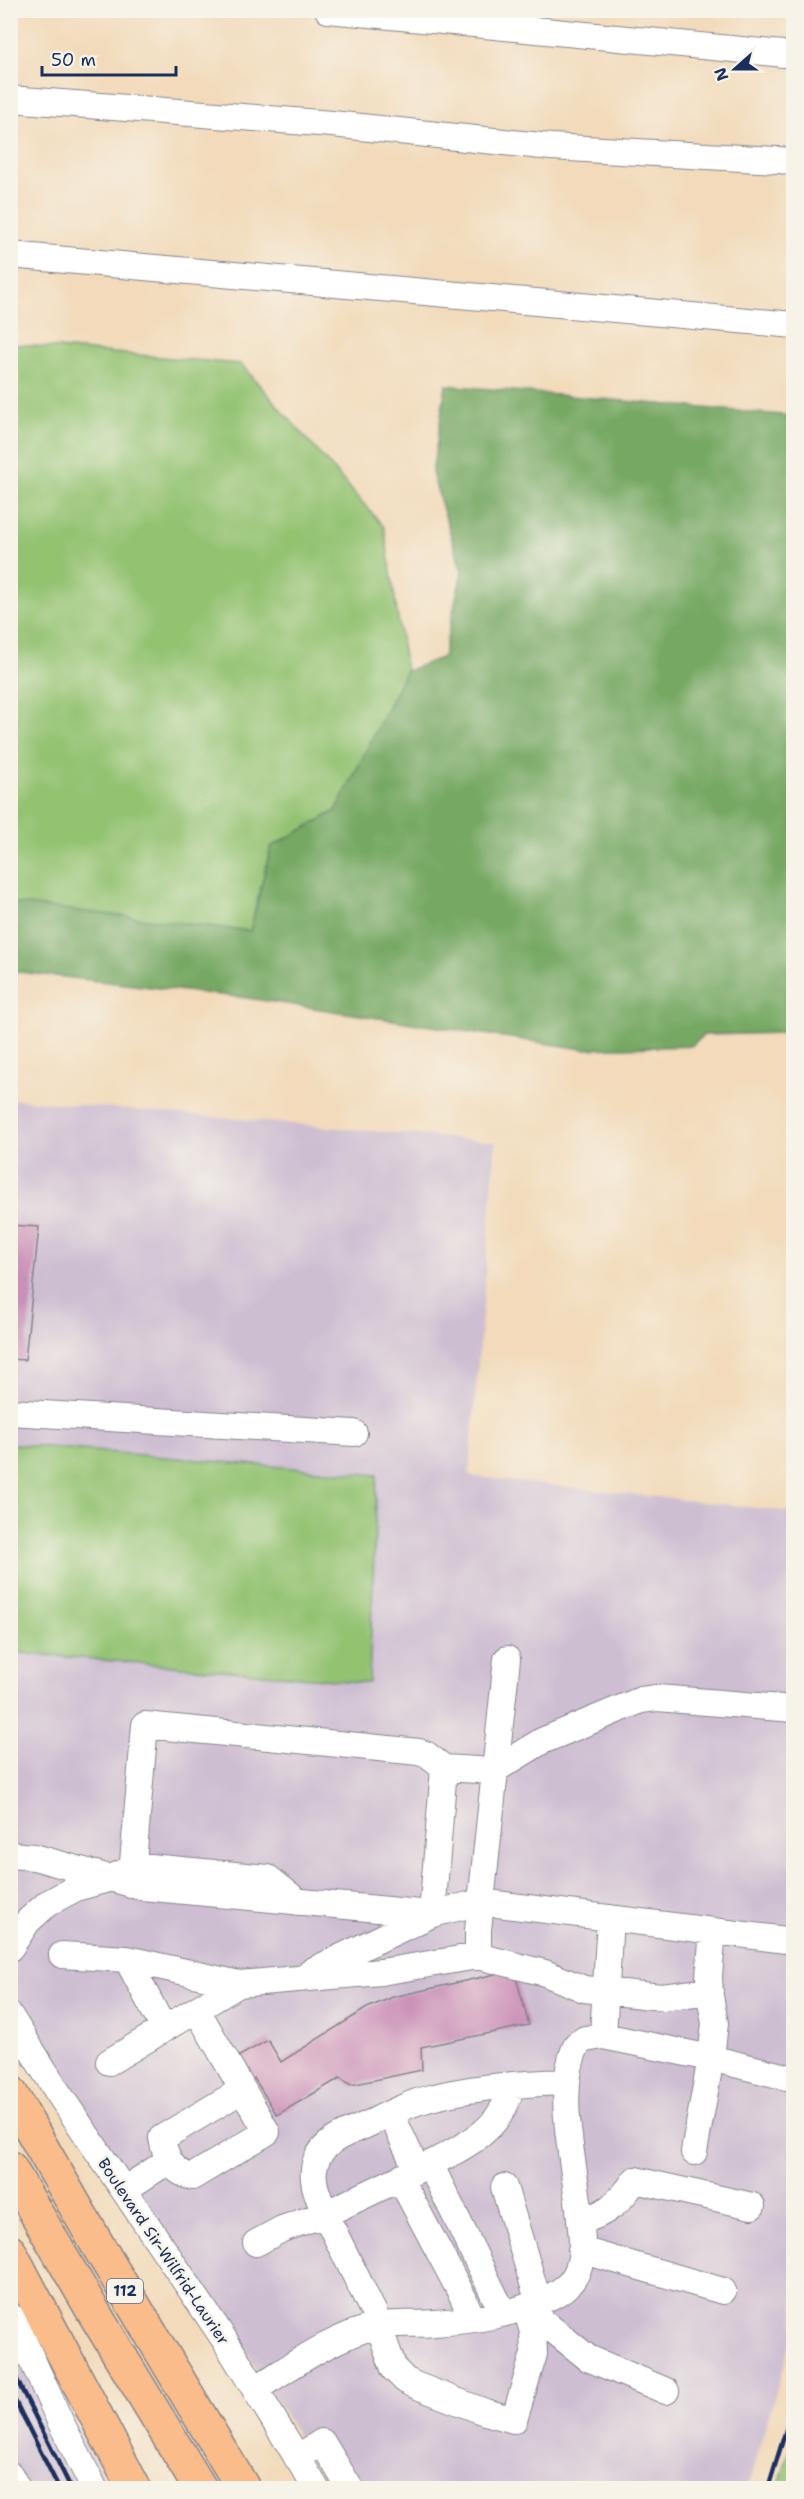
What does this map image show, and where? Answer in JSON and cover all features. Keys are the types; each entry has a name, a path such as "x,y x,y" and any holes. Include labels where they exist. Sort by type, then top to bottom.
{"highway":[{"name":"112","path":"10,2092 103,2254 243,2488"},
{"name":"112","path":"10,2168 200,2488"},
{"path":"10,2252 134,2488"}],"street":[{"path":"328,10 794,55"},
{"path":"10,99 332,124 551,147 794,161"},
{"path":"10,255 794,325"},
{"path":"10,1412 354,1433"},
{"path":"478,1956 493,1771 507,1659"},
{"path":"124,1877 146,1725 419,1752 444,1768 493,1771 542,1741 641,1700 657,1698 794,1709"},
{"path":"432,1914 444,1768"},
{"path":"10,1855 34,1857 124,1877 298,1902 432,1914"},
{"path":"10,1948 24,1926 48,1903 76,1888 124,1877"},
{"path":"293,1979 432,1914 481,1902 794,1941"},
{"path":"603,2036 610,1918"},
{"path":"694,2152 715,2023 710,1991 713,1931"},
{"path":"62,1955 127,1959 239,1984 381,1972 478,1956 545,1973 584,1989 662,1997 710,1991"},
{"path":"127,1959 164,2029"},
{"path":"109,2062 239,1984"},
{"path":"196,2010 267,2132 192,2177 177,2170 168,2161 162,2138 242,2090"},
{"name":"Boulevard Sir-Wilfrid-Laurier","path":"10,2016 53,2085 255,2389 316,2488"},
{"path":"255,2389 334,2341 378,2326 472,2319 522,2308 567,2286 578,2270 581,2250 566,2082 571,2056 577,2044 585,2039 603,2036 711,2058 794,2079"},
{"path":"504,2187 522,2308 532,2332 534,2354 514,2420 485,2412 405,2380 391,2363 369,2302 325,2214 315,2186 314,2173 316,2161 324,2148 340,2137 416,2103 476,2089 566,2082"},
{"path":"256,2243 282,2229 325,2214 416,2171 477,2138 501,2115 508,2102 511,2086"},
{"path":"391,2114 416,2171 472,2319"},
{"path":"124,2190 168,2161"},
{"path":"416,2171 522,2308 588,2358 666,2391"},
{"path":"580,2221 598,2216 616,2204 635,2180 752,2206"},
{"path":"581,2250 723,2291"},
{"path":"13,2318 60,2421 94,2488"},
{"path":"297,2458 322,2442 350,2488"},
{"path":"10,2475 17,2488"}],"shaded area":[{"path":"11,1099 496,1142 469,1476 793,1512 794,2332 747,2488 330,2488 251,2360 52,2061 11,1992 10,1652 369,1683 377,1476 11,1444"},
{"path":"10,2291 47,2364 109,2488 11,2488"}],"green space":[{"path":"11,344 241,364 384,527 406,671 336,811 271,847 250,932 11,903"},
{"path":"446,385 793,416 793,1025 781,1033 704,1035 691,1046 583,1049 247,998 11,971 11,903 250,931 271,847 336,811 406,671 443,657 462,572 432,473"},
{"path":"11,1444 377,1475 369,1683 11,1652"},
{"path":"793,2438 793,2488 778,2488"}],"building":[{"path":"10,1225 39,1227 25,1360 10,1359"},
{"path":"514,1970 529,2025 421,2047 422,2070 351,2085 340,2078 277,2115 254,2078 244,2083 232,2060 268,2040 281,2062 367,2008 393,1997"}],"railway":[{"path":"10,2366 71,2488"},
{"path":"10,2391 59,2488"},
{"path":"768,2488 794,2404"}]}
